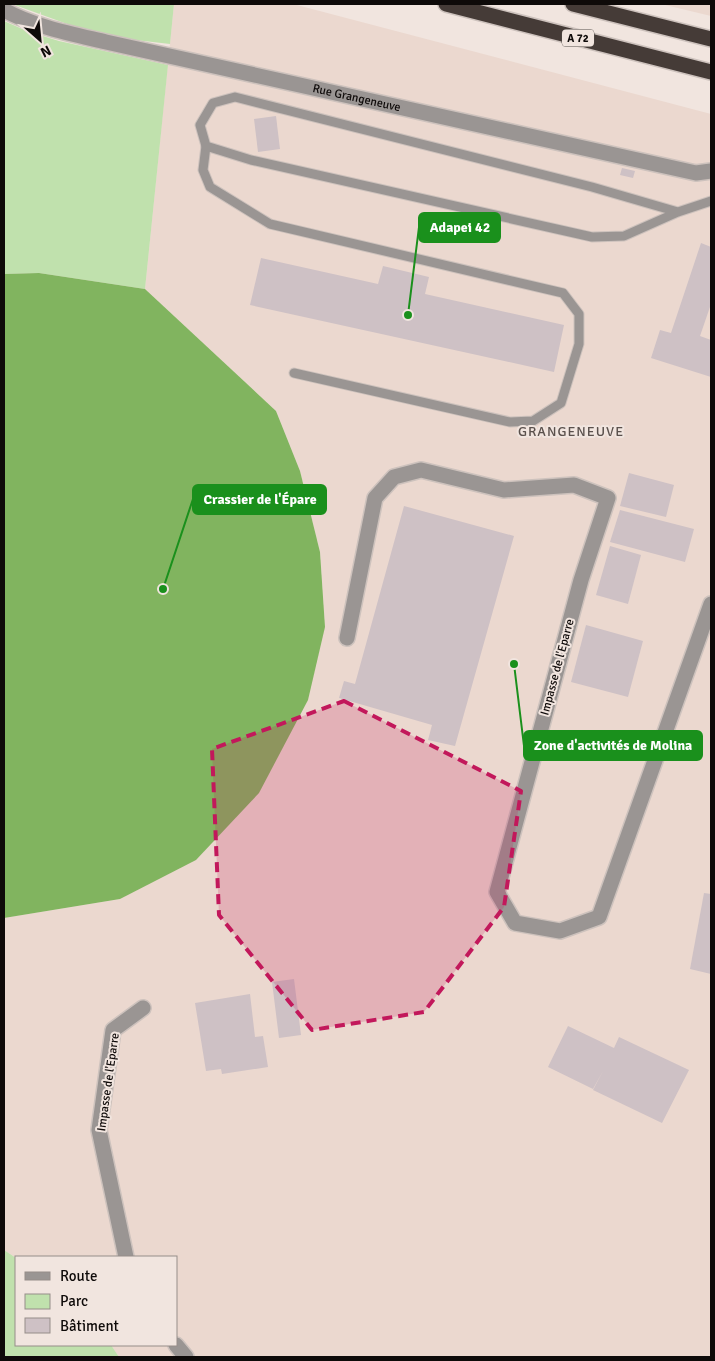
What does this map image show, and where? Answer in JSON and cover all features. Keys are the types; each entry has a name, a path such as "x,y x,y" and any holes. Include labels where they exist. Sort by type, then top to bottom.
{"highway":[{"name":"A 72","path":"446,4 711,72"},
{"path":"573,4 711,39"}],"street":[{"name":"Rue Grangeneuve","path":"4,10 37,24 68,34 696,173 711,171"},
{"name":"Impasse de l'Eparre","path":"347,638 375,498 394,477 421,470 504,490 574,485 608,498 581,580 497,892 515,923 560,931 599,917 711,604"},
{"name":"Impasse de l'Eparre","path":"126,1256 99,1130 113,1030 143,1008"},
{"path":"177,1346 186,1357"}],"lane":[{"path":"294,373 510,422 533,421 561,403 579,344 579,314 563,293 270,224 210,187 203,170 206,146 200,125 212,103 235,97 592,187 678,212"},
{"path":"206,146 251,160 592,237 624,236 678,212 711,202"}],"highlighted area":[{"path":"344,701 521,791 504,907 424,1012 312,1030 219,915 212,749"}],"shaded area":[{"path":"174,4 293,4 711,114 711,1357 119,1357 112,1346 178,1346 178,1256 15,1257 4,1250 4,918 120,899 325,627 320,552 300,471 276,411 145,289"},
{"path":"661,4 711,4 711,16"}],"green space":[{"path":"12,4 174,4 170,44 127,39 70,25"},
{"path":"4,21 27,31 59,41 168,65 145,289 39,273 4,274"},
{"path":"39,273 145,289 276,411 300,471 320,552 325,627 308,700 259,793 196,860 120,899 4,918 4,274"},
{"path":"4,1250 15,1257 15,1346 112,1346 119,1357 4,1357"}],"building":[{"path":"276,116 280,149 258,152 254,119"},
{"path":"622,168 635,171 633,178 620,175"},
{"path":"701,243 711,247 711,304 700,336 711,340 711,377 651,358 660,330 671,333"},
{"path":"261,258 378,284 383,266 429,277 425,294 564,325 554,372 250,305"},
{"path":"629,473 674,485 666,517 620,506"},
{"path":"404,506 514,536 455,746 428,740 432,725 339,698 344,681 355,684"},
{"path":"620,510 694,529 685,562 610,542"},
{"path":"610,546 641,555 628,604 596,595"},
{"path":"586,625 643,641 628,697 571,682"},
{"path":"704,893 711,894 711,974 690,969"},
{"path":"294,979 301,1035 279,1038 272,982"},
{"path":"250,994 255,1037 263,1036 268,1067 222,1074 221,1069 206,1071 195,1003"},
{"path":"568,1026 614,1048 619,1037 689,1070 662,1123 593,1090 603,1071 593,1089 548,1067"}],"place":[{"name":"Adapei 42","path":"408,315"},
{"name":"Crassier de l'Épare","path":"163,589"},
{"name":"Zone d'activités de Molina","path":"514,664"}],"district":[{"name":"GRANGENEUVE","path":"571,431"}]}
